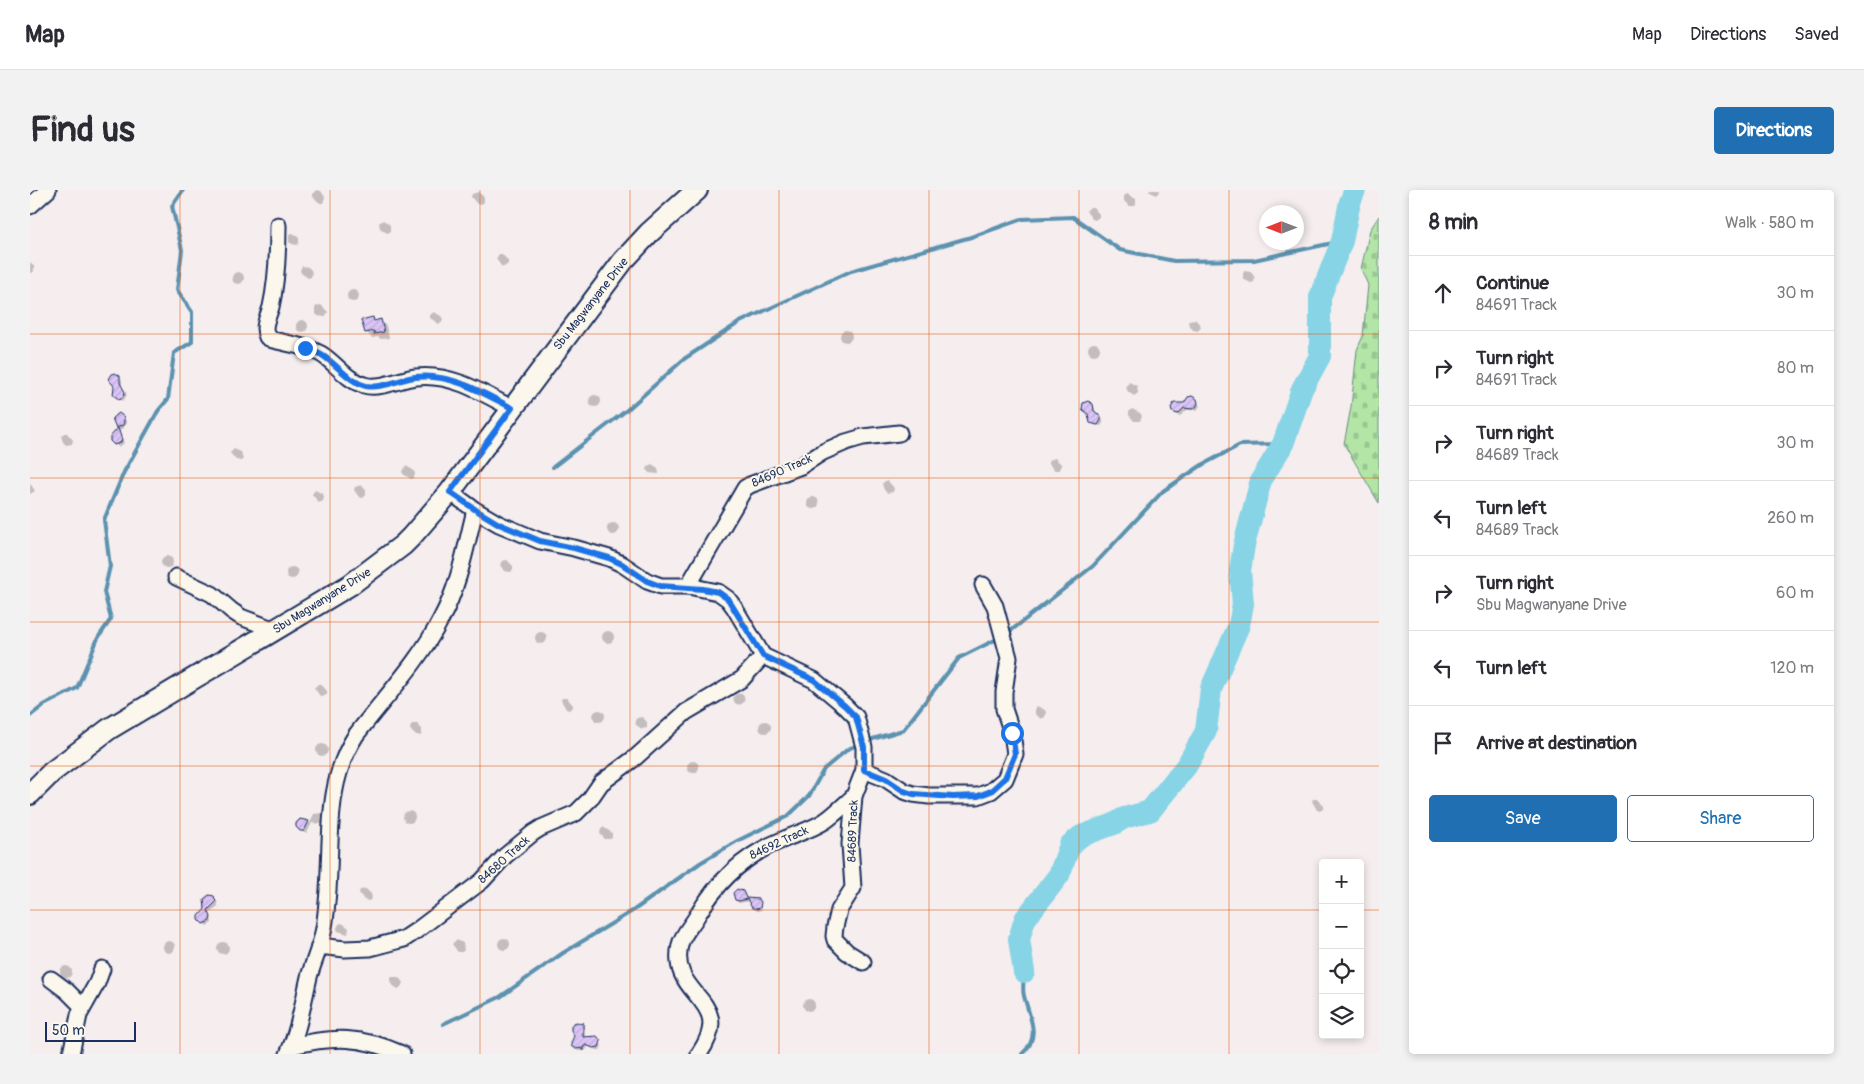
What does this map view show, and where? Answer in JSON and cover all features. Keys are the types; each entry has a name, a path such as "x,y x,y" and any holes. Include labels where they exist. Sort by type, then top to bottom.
{"main road":[{"name":"Sbu Magwanyane Drive","path":"30,794 52,772 109,729 350,585 378,565 411,537 450,492 624,261 654,228 697,190"}],"street":[{"path":"30,206 48,190"},
{"path":"278,225 278,261 271,306 265,326 267,337 320,353 352,380 366,386 380,386 414,377 430,376 466,384 512,408"},
{"name":"84690 Track","path":"688,586 745,488 750,484 801,466 823,452 846,442 863,437 899,433"},
{"path":"450,492 499,524 540,541 609,558 622,564 647,581 660,586 688,586 718,592 728,599 763,656"},
{"path":"290,1050 297,1030 310,974 320,946 327,903 332,801 338,771 345,753 356,735 418,657 441,620 463,561 476,510"},
{"path":"176,577 212,594 232,612 241,617 275,630"},
{"path":"864,770 886,779 904,791 929,796 978,796 991,791 1005,778 1015,754 1012,733 1004,709 1004,692 1010,658 995,606 983,585"},
{"name":"84680 Track","path":"320,946 345,949 370,948 404,938 416,931 482,881 505,856 533,833 583,808 601,783 636,757 686,712 742,679 763,656"},
{"name":"84689 Track","path":"763,656 814,680 856,717 864,747 864,770 854,796 850,844 853,888 839,910 834,936 835,940 847,952 864,962"},
{"name":"84692 Track","path":"698,1054 707,1042 711,1021 708,1009 687,986 681,974 678,954 680,943 709,894 741,863 768,846 808,830 826,820 854,796"},
{"path":"71,1054 76,1023 97,983 102,969"},
{"path":"51,979 67,991 83,1007"},
{"path":"290,1050 315,1040 346,1039 371,1043 402,1054"}],"green space":[{"path":"1379,216 1379,503 1344,444 1351,407 1357,350 1363,336 1368,285 1361,269 1370,230"}],"building":[{"path":"373,317 374,321 381,319 384,332 374,334 374,331 365,333 361,320"},
{"path":"115,373 120,376 120,383 125,392 120,400 113,395 114,386 108,379 111,374"},
{"path":"1192,396 1197,399 1196,407 1192,409 1184,408 1178,414 1172,412 1171,408 1174,403 1184,403 1188,397"},
{"path":"1088,401 1093,404 1094,411 1101,416 1098,425 1090,423 1088,414 1082,409 1083,403"},
{"path":"119,413 124,417 124,421 123,425 116,428 112,418"},
{"path":"118,428 122,440 114,445 110,441 110,437"},
{"path":"300,819 309,821 304,831 300,831 296,827 296,823"},
{"path":"737,889 743,891 746,898 759,899 761,902 760,908 752,908 747,899 735,900 733,893"},
{"path":"209,895 214,896 216,902 208,910 211,917 210,921 203,924 199,920 199,916 205,909 204,899"},
{"path":"577,1022 581,1024 583,1022 583,1037 597,1036 601,1041 599,1047 593,1048 586,1045 583,1047 583,1051 581,1048 576,1049 572,1047 571,1043 574,1036 571,1026"}],"waterway":[{"path":"30,716 44,705 77,688 98,638 111,619 104,592 110,566 104,520 124,472 158,411 168,399 174,353 192,342 192,312 177,290 182,250 172,206 183,190"},
{"path":"1024,972 1019,939 1025,919 1059,875 1070,845 1081,836 1114,824 1124,818 1150,811 1187,765 1206,731 1211,689 1239,625 1243,604 1240,571 1244,545 1261,480 1283,444 1302,389 1320,356 1320,297 1342,241 1350,202 1355,190"},
{"path":"553,467 628,409 684,359 740,322 851,271 971,237 1022,219 1073,217 1120,250 1174,261 1254,260 1342,241"},
{"path":"1008,633 1093,566 1163,491 1202,465 1240,445 1283,444"},
{"path":"866,741 903,730 959,658 995,640"},
{"path":"443,1024 500,997 563,953 634,910 700,863 737,841 788,816 809,796 824,769 848,749 860,744"},
{"path":"1022,1054 1028,1047 1033,1033 1023,993 1024,972"}],"route":[{"path":"305,348 320,353 352,380 366,386 380,386 393,381 430,376 466,384 512,408 450,492 499,524 540,541 609,558 622,564 647,581 660,586 688,586 718,592 728,599 734,607 763,656 814,680 856,717 864,747 864,770 886,779 904,791 913,794 953,797 978,796 995,789 1005,778 1011,767 1015,754 1012,733"}]}
